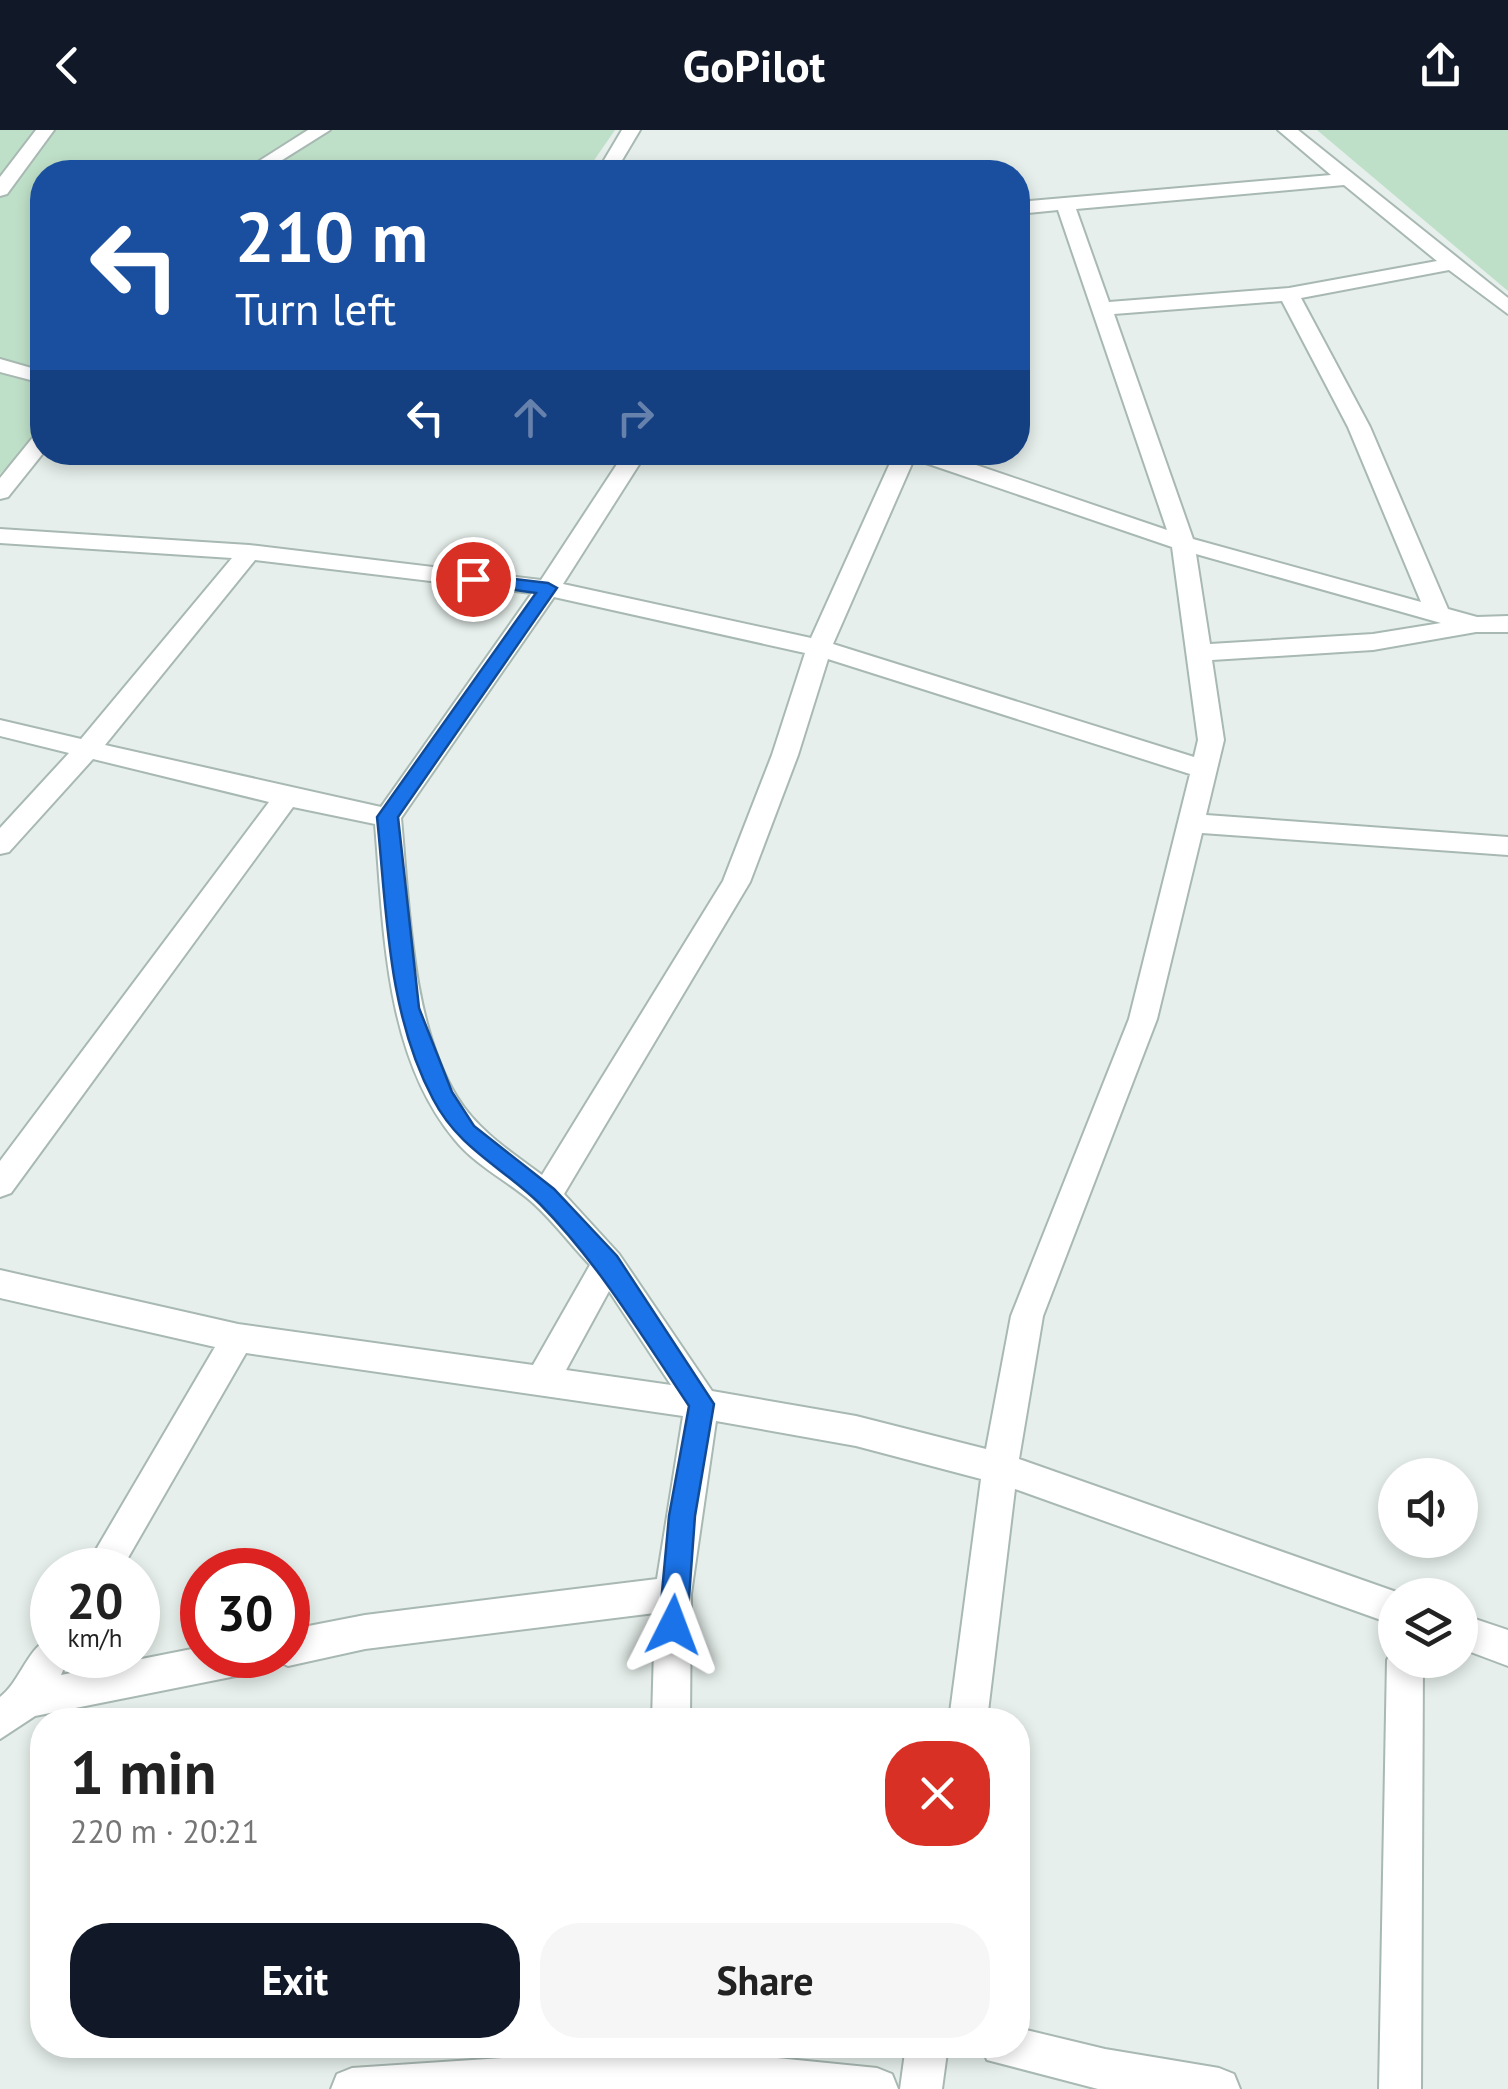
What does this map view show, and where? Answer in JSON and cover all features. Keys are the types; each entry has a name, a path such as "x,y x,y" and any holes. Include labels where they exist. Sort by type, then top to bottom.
{"street":[{"path":"0,190 45,130"},
{"path":"272,160 321,130"},
{"path":"613,160 631,130"},
{"path":"1287,130 1508,308"},
{"path":"1030,208 1350,179"},
{"path":"970,1708 1000,1468 1027,1316 1143,1019 1210,740 1184,544 1066,207"},
{"path":"1102,309 1289,294 1450,264"},
{"path":"1289,294 1360,427 1437,611"},
{"path":"0,366 30,372"},
{"path":"0,492 30,456"},
{"path":"628,465 548,588 388,817 408,1008 442,1095 466,1132 546,1196 608,1264 702,1404 682,1516 674,1594 672,1708"},
{"path":"546,1196 736,882 786,755 820,648 900,465"},
{"path":"952,465 1184,544 1477,625"},
{"path":"0,536 249,552 548,588 820,648 1205,770"},
{"path":"0,845 87,749 249,552"},
{"path":"1199,653 1373,642 1477,625 1508,624"},
{"path":"0,728 287,797 388,817"},
{"path":"0,1184 287,797"},
{"path":"1192,823 1508,846"},
{"path":"542,1382 608,1264"},
{"path":"0,1284 238,1338 702,1404 856,1431 1000,1468 1378,1602"},
{"path":"115,1548 238,1338"},
{"path":"310,1643 366,1632 674,1594"},
{"path":"1478,1637 1508,1648"},
{"path":"13,1711 180,1672"},
{"path":"13,1711 36,1678"},
{"path":"1400,2089 1404,1678"},
{"path":"1030,2052 1105,2070 1219,2089"},
{"path":"352,2089 647,2058"},
{"path":"679,2058 877,2089"},
{"path":"921,2089 925,2058"}],"green space":[{"path":"0,130 615,130 594,160 30,160 30,443 0,474"},
{"path":"1317,130 1508,130 1508,291"}],"route":[{"path":"473,579 548,588 388,817 408,1008 442,1095 466,1132 546,1196 608,1264 702,1404 682,1516 673,1625"}]}
